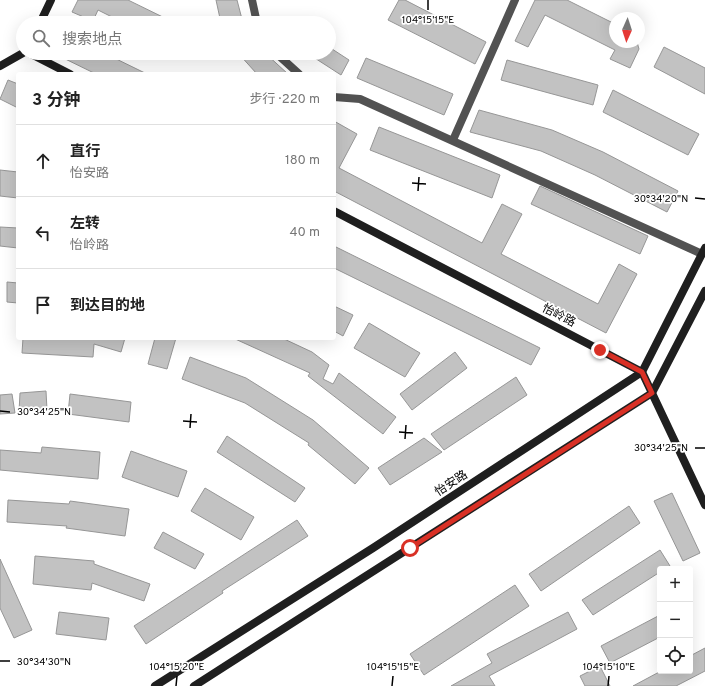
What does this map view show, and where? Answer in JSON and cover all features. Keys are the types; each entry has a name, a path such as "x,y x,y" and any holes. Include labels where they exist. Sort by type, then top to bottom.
{"street":[{"path":"43,16 51,0"},
{"path":"252,0 256,16"},
{"path":"453,140 515,0"},
{"path":"0,65 16,57"},
{"path":"43,60 66,72"},
{"path":"284,60 298,72"},
{"path":"336,97 360,99 704,251"},
{"name":"怡岭路","path":"336,213 642,372"},
{"name":"怡安路","path":"155,686 373,548 642,372 704,251"},
{"path":"194,686 652,393 705,291"},
{"path":"642,372 705,505"}],"building":[{"path":"78,0 128,0 161,16 110,16 98,10 95,16 81,16 72,12"},
{"path":"216,0 237,0 241,16 219,16"},
{"path":"399,0 405,0 486,42 475,64 388,20"},
{"path":"535,0 567,0 609,21 609,47 545,15 528,47 515,41"},
{"path":"664,47 705,68 705,94 654,67"},
{"path":"611,48 639,49 630,68 610,59 615,50"},
{"path":"336,52 349,60 341,75 318,60 336,60"},
{"path":"366,58 453,94 444,115 357,78"},
{"path":"67,60 118,60 143,72 92,72"},
{"path":"244,60 273,60 286,72 255,72"},
{"path":"507,60 598,85 593,105 501,80"},
{"path":"8,80 16,83 16,107 0,99"},
{"path":"613,90 699,134 688,155 603,112"},
{"path":"479,110 552,130 603,152 678,191 667,212 595,175 541,151 470,132"},
{"path":"336,122 357,134 339,168 482,243 502,204 522,214 501,254 598,304 619,264 637,274 606,333 336,192"},
{"path":"379,127 500,175 492,198 370,150"},
{"path":"0,170 16,172 16,198 0,196"},
{"path":"540,186 648,236 640,254 531,204"},
{"path":"0,227 16,228 16,248 0,246"},
{"path":"336,247 540,348 531,365 336,269"},
{"path":"7,282 16,283 16,303 7,302"},
{"path":"336,307 353,315 343,336 336,332"},
{"path":"369,323 420,353 405,377 354,348"},
{"path":"23,340 124,340 121,352 94,344 93,357 22,353"},
{"path":"154,340 175,340 167,369 148,364"},
{"path":"237,340 286,340 312,352 329,365 323,379 333,384 339,373 396,417 383,434 308,376 310,373"},
{"path":"455,352 467,368 412,410 400,394"},
{"path":"190,357 246,378 313,420 369,468 355,484 308,445 309,443 245,403 182,379"},
{"path":"516,377 527,395 444,450 431,434"},
{"path":"46,391 47,410 19,412 20,393"},
{"path":"12,394 15,413 0,414 0,395"},
{"path":"70,394 131,402 129,422 68,414"},
{"path":"227,436 305,488 295,502 217,452"},
{"path":"424,438 442,452 390,485 378,468"},
{"path":"42,447 100,452 98,479 0,470 0,450 41,453"},
{"path":"131,451 187,471 178,497 122,477"},
{"path":"205,488 254,517 241,540 191,511"},
{"path":"672,493 700,553 683,561 654,501"},
{"path":"8,500 69,504 70,501 129,509 125,536 66,528 67,526 7,522"},
{"path":"629,506 640,523 541,591 529,574"},
{"path":"297,520 308,536 222,591 223,593 146,644 134,626"},
{"path":"163,532 204,554 195,569 154,548"},
{"path":"660,550 670,566 657,566 657,574 593,615 582,600"},
{"path":"35,556 94,561 94,564 150,584 144,601 92,583 91,590 33,584"},
{"path":"0,559 32,630 14,638 0,608"},
{"path":"515,585 529,606 424,675 410,654"},
{"path":"59,612 109,618 106,640 56,634"},
{"path":"568,612 577,629 489,676 495,686 451,686 492,663 487,654"},
{"path":"657,617 657,639 610,663 601,646"},
{"path":"705,648 705,671 676,686 633,686 657,673 693,674 693,654"},
{"path":"600,666 610,686 585,686 580,676"}],"route":[{"path":"410,548 652,393 642,372 600,350"}]}
